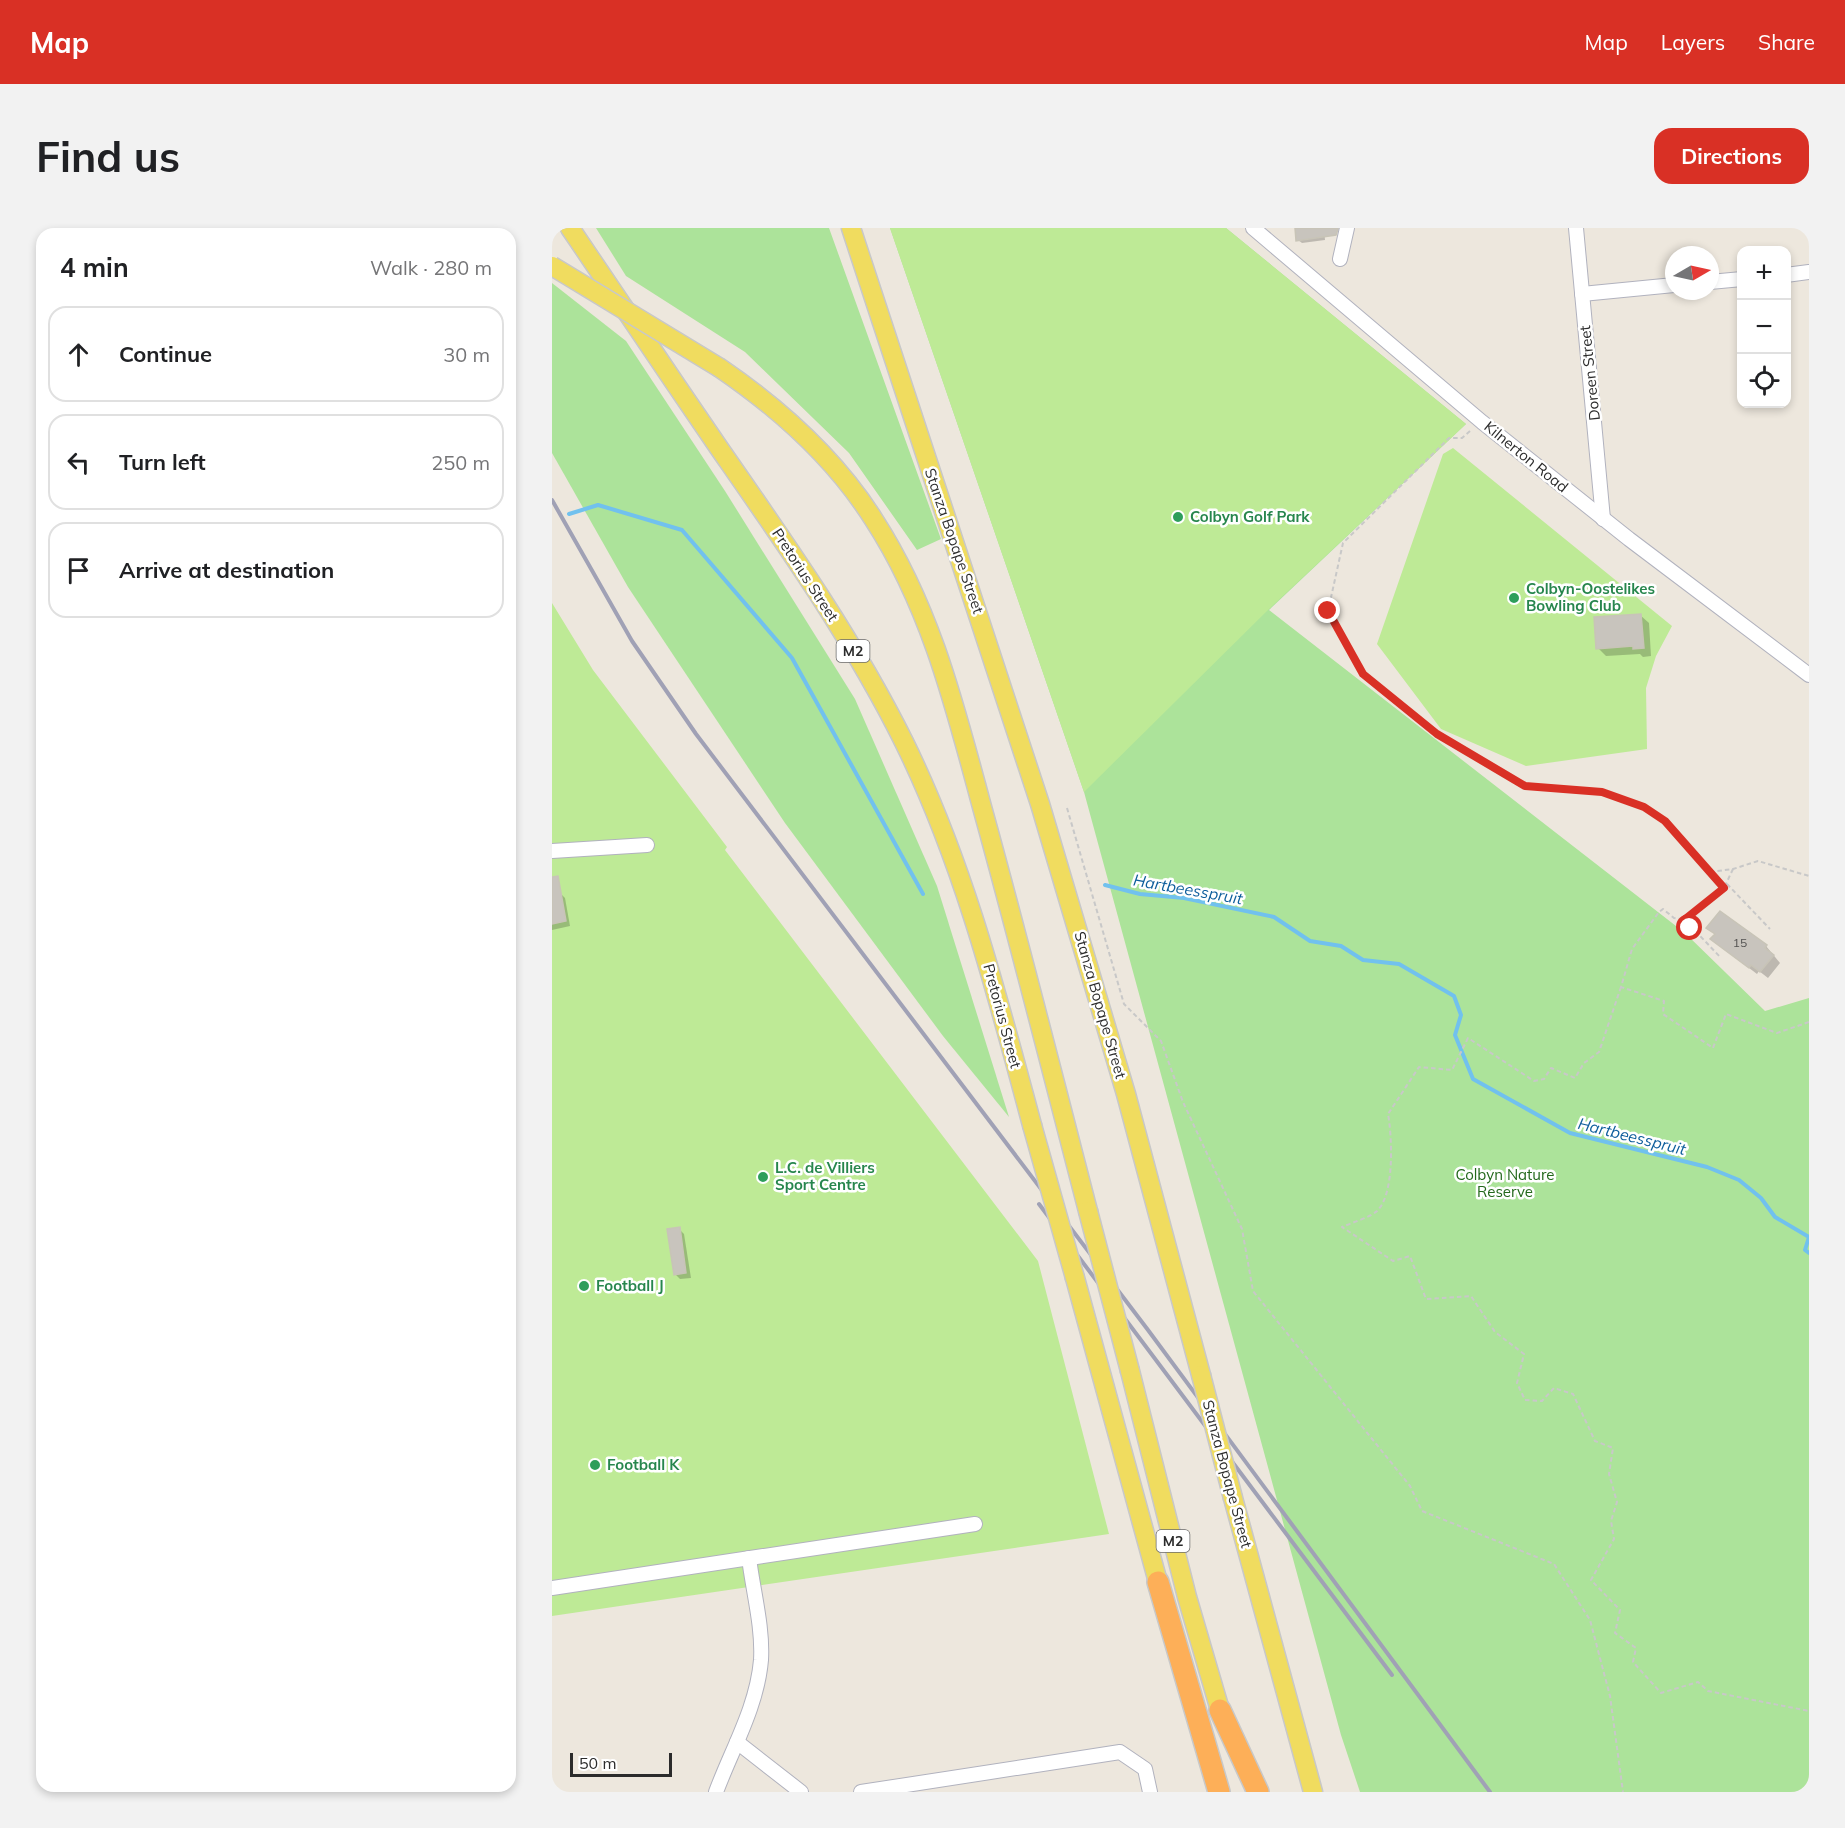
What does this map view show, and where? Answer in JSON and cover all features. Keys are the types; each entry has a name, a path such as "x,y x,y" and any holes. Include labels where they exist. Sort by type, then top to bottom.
{"highway":[{"path":"1158,1582 1205,1792"},
{"name":"M2","path":"1158,1582 1219,1792"},
{"path":"1220,1710 1258,1792"},
{"name":"M2","path":"1220,1710 1246,1792"}],"main road":[{"name":"Pretorius Street","path":"570,228 786,544 863,666 904,742 935,812 966,894 992,975 1158,1582"},
{"name":"Stanza Bopape Street","path":"851,228 1046,824 1126,1094 1313,1792"},
{"name":"M2","path":"552,266 720,368 766,401 791,423 850,486 874,520 922,608 940,656 997,862 1187,1597 1220,1710"}],"street":[{"name":"Kilnerton Road","path":"1253,228 1482,422 1603,519 1809,675"},
{"path":"1340,259 1347,228"},
{"name":"Doreen Street","path":"1576,228 1603,519"},
{"path":"1791,274 1809,272"},
{"path":"1719,281 1737,279"},
{"path":"1582,294 1665,286"},
{"path":"552,851 647,845"},
{"path":"552,1588 975,1524"},
{"path":"716,1792 754,1696 761,1657 749,1558"},
{"path":"737,1742 801,1792"},
{"path":"861,1792 1120,1752 1145,1769 1150,1792"}],"path":[{"path":"1462,438 1449,438 1342,543 1328,611 1363,674 1437,734 1525,786 1602,792 1644,807 1665,821 1724,888"},
{"path":"1067,808 1124,1004 1161,1041 1183,1102 1242,1229 1253,1291 1410,1486 1422,1510 1554,1564 1590,1620 1610,1696 1623,1792"},
{"path":"1710,872 1733,869 1758,861 1809,876"},
{"path":"1684,920 1724,888 1733,869"},
{"path":"1726,884 1770,929"},
{"path":"1721,958 1684,920 1674,918 1663,909 1632,949 1605,1040 1599,1052 1584,1063 1575,1078 1551,1068 1544,1079 1534,1081 1468,1038 1452,1070 1419,1067 1388,1114 1393,1138 1385,1200 1376,1212 1342,1227 1393,1261 1410,1256 1426,1299 1471,1296 1495,1332 1524,1354 1517,1383 1524,1400 1542,1401 1554,1388 1573,1394 1594,1441 1613,1448 1609,1474 1617,1502 1611,1521 1614,1539 1591,1580 1620,1610 1615,1633 1636,1648 1634,1662 1661,1693 1698,1682 1708,1691 1809,1711"},
{"path":"1621,987 1664,1000 1663,1014 1713,1048 1726,1014 1777,1033 1809,1022"}],"green space":[{"path":"596,228 829,228 941,539 917,550 849,453 745,352 626,276"},
{"name":"Colbyn Nature Reserve","path":"890,228 1226,228 1466,424 1269,610 1685,933 1765,1011 1809,998 1809,1792 1360,1792 1341,1735 1084,792"},
{"name":"Colbyn Golf Park","path":"890,228 1226,228 1466,424 1268,610 1084,792"},
{"path":"552,283 626,341 725,491 855,699 937,886 1009,1117 943,1036 785,823 628,587 552,453"},
{"name":"Colbyn-Oostelikes Bowling Club","path":"1453,448 1672,626 1656,656 1646,688 1647,749 1526,766 1441,729 1377,644 1443,454"},
{"name":"L.C. de Villiers Sport Centre","path":"552,603 593,670 727,847 725,850 1038,1261 1109,1534 552,1616"}],"building":[{"path":"1295,228 1338,229 1336,235 1296,241"},
{"path":"1641,614 1644,648 1633,649 1633,646 1596,649 1594,617"},
{"path":"558,876 566,921 552,924 552,877"},
{"path":"1720,911 1767,945 1765,948 1774,955 1760,972 1751,965 1749,968 1710,939 1715,934 1706,928"},
{"path":"680,1227 686,1273 674,1275 667,1229"}],"waterway":[{"path":"569,514 598,505 682,530 792,658 923,894"},
{"name":"Hartbeesspruit","path":"1105,885 1140,894 1184,898 1274,917 1310,941 1341,946 1363,960 1399,964 1454,996 1461,1015 1455,1035 1473,1079 1570,1133 1707,1167 1739,1180 1761,1198 1775,1217 1809,1237 1805,1250 1809,1253"}],"railway":[{"path":"552,500 632,641 696,734 1148,1330 1490,1792"},
{"path":"1039,1204 1392,1675"}],"place":[{"name":"Colbyn Golf Park","path":"1178,517"},
{"name":"Colbyn-Oostelikes Bowling Club","path":"1514,598"},
{"name":"L.C. de Villiers Sport Centre","path":"763,1177"},
{"name":"Football J","path":"584,1286"},
{"name":"Football K","path":"595,1465"}],"route":[{"path":"1328,611 1363,674 1437,734 1486,765 1525,786 1602,792 1644,807 1665,821 1724,888 1684,920 1690,928"}]}
